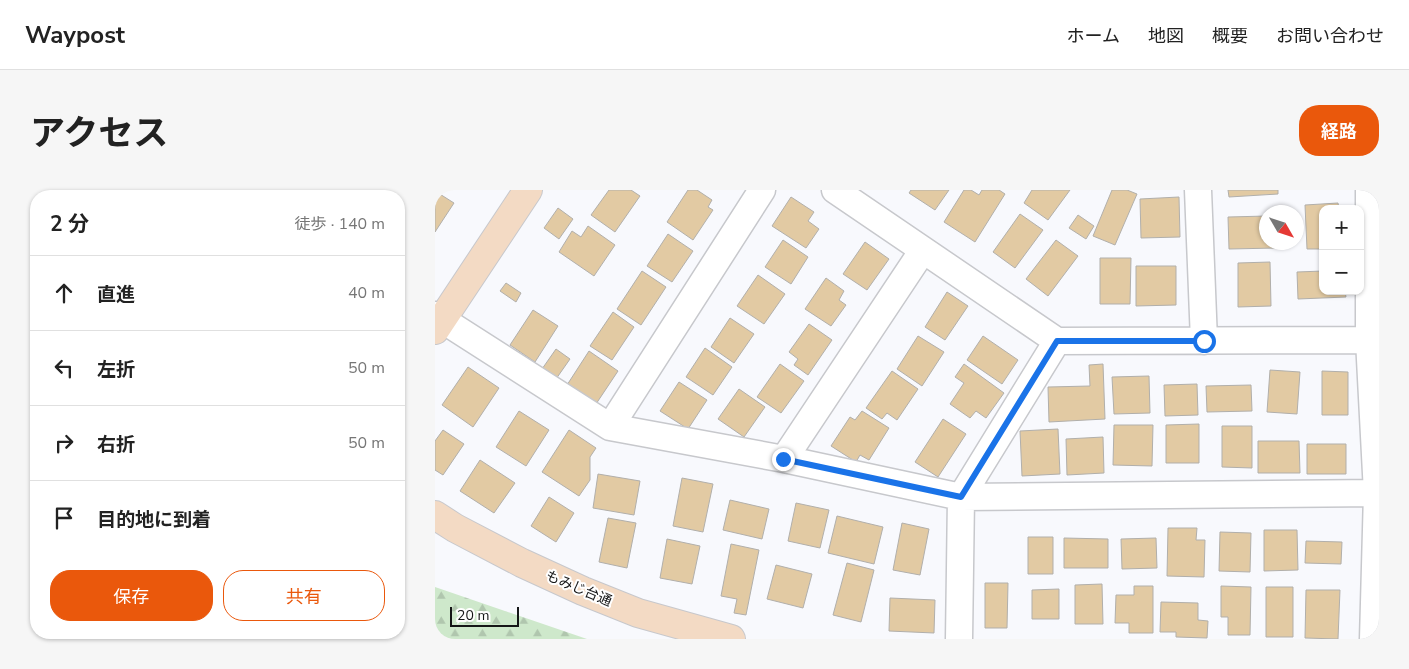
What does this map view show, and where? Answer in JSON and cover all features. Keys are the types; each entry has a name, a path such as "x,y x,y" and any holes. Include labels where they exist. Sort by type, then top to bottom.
{"street":[{"path":"528,190 437,321 610,427 783,459 961,497 1378,494"},
{"path":"610,427 762,190"},
{"path":"835,190 1057,341 1374,340"},
{"path":"1198,190 1204,341"},
{"path":"1369,190 1378,494 1373,639"},
{"path":"783,459 923,250"},
{"path":"959,639 961,497 1057,341"},
{"name":"もみじ台通","path":"435,515 455,528 513,558 583,591 638,613 731,639"}],"green space":[{"path":"435,587 587,639 435,639"}],"building":[{"path":"609,190 631,190 640,196 615,232 591,215"},
{"path":"688,190 697,190 712,200 708,207 713,210 693,240 667,222"},
{"path":"911,190 949,190 935,210 909,193"},
{"path":"964,190 971,190 979,195 982,190 999,190 1005,194 975,242 944,222"},
{"path":"1032,190 1070,190 1048,220 1024,203"},
{"path":"1112,190 1127,190 1137,194 1115,245 1093,236"},
{"path":"1228,190 1278,190 1278,194 1229,197"},
{"path":"435,191 454,203 435,232"},
{"path":"791,197 814,212 808,221 819,229 806,248 772,226"},
{"path":"1179,197 1180,237 1141,238 1140,199"},
{"path":"1338,203 1338,205 1319,205 1319,249 1307,249 1305,205"},
{"path":"558,208 573,219 559,239 544,228"},
{"path":"1020,214 1043,230 1015,268 993,252"},
{"path":"1078,215 1094,226 1086,239 1069,228"},
{"path":"1259,216 1259,248 1229,249 1228,217"},
{"path":"588,226 615,245 594,276 559,252 572,231 581,237"},
{"path":"668,234 693,251 672,282 647,266"},
{"path":"783,240 808,257 791,284 765,267"},
{"path":"1056,240 1078,256 1048,296 1026,279"},
{"path":"865,242 889,259 867,290 843,274"},
{"path":"1100,258 1131,258 1130,304 1100,304"},
{"path":"1270,262 1271,306 1238,307 1238,263"},
{"path":"1136,266 1176,266 1176,305 1136,306"},
{"path":"642,271 666,287 641,325 617,309"},
{"path":"1319,271 1319,295 1346,295 1346,297 1298,299 1297,272"},
{"path":"758,275 785,294 764,324 737,306"},
{"path":"826,278 844,291 839,300 846,305 831,326 805,309"},
{"path":"506,283 521,293 516,302 500,291"},
{"path":"947,292 968,306 945,340 925,327"},
{"path":"533,310 558,326 535,362 510,345"},
{"path":"613,312 634,327 612,360 590,346"},
{"path":"730,318 754,334 734,363 711,347"},
{"path":"809,324 832,340 808,375 794,365 798,359 789,352"},
{"path":"918,336 944,352 922,386 897,369"},
{"path":"983,336 1018,360 1002,384 967,360"},
{"path":"705,348 732,367 713,395 686,377"},
{"path":"556,349 570,359 556,379 542,369"},
{"path":"589,351 618,371 596,404 567,385"},
{"path":"780,364 804,381 781,413 757,397"},
{"path":"964,364 1004,393 986,418 976,411 970,418 950,404 964,383 955,377"},
{"path":"1103,364 1105,419 1049,422 1048,387 1090,386 1089,365"},
{"path":"468,367 499,388 473,427 442,405"},
{"path":"1270,370 1300,372 1297,414 1267,412"},
{"path":"892,371 918,389 897,420 887,413 882,419 866,408"},
{"path":"1322,371 1348,372 1348,415 1322,415"},
{"path":"1149,376 1150,413 1114,414 1112,377"},
{"path":"679,382 707,400 688,429 660,411"},
{"path":"1197,384 1198,415 1165,416 1164,385"},
{"path":"1251,385 1252,411 1207,412 1206,386"},
{"path":"739,389 765,407 744,437 718,419"},
{"path":"519,411 549,430 526,466 496,447"},
{"path":"862,411 889,428 869,460 860,455 856,462 831,446 850,417 855,420"},
{"path":"943,419 966,434 938,477 915,462"},
{"path":"1199,424 1199,463 1166,463 1166,425"},
{"path":"1114,425 1153,425 1152,466 1113,465"},
{"path":"1222,426 1252,426 1252,468 1222,467"},
{"path":"1058,429 1060,474 1022,476 1020,431"},
{"path":"443,430 464,444 443,475 435,470 435,441"},
{"path":"569,430 596,448 590,457 590,480 579,496 542,472"},
{"path":"1103,437 1104,473 1067,475 1066,439"},
{"path":"1258,441 1299,441 1300,473 1258,473"},
{"path":"1307,444 1346,444 1346,474 1307,474"},
{"path":"480,460 515,483 494,513 460,491"},
{"path":"598,474 640,481 634,515 593,508"},
{"path":"682,478 713,484 703,532 673,526"},
{"path":"549,497 574,513 556,542 531,526"},
{"path":"730,500 769,509 762,539 723,530"},
{"path":"796,503 829,510 820,548 788,541"},
{"path":"837,516 883,527 874,564 828,553"},
{"path":"608,518 636,523 627,568 599,562"},
{"path":"902,523 929,529 920,575 893,570"},
{"path":"1168,528 1197,528 1196,540 1205,540 1204,577 1167,576"},
{"path":"1264,530 1297,530 1298,570 1264,571"},
{"path":"1220,532 1251,533 1250,572 1219,571"},
{"path":"1028,537 1053,537 1053,574 1028,574"},
{"path":"1064,538 1108,539 1108,568 1064,568"},
{"path":"1156,538 1157,568 1122,569 1121,539"},
{"path":"667,539 700,546 692,584 660,578"},
{"path":"1306,541 1342,542 1341,564 1305,563"},
{"path":"731,544 759,550 746,615 734,613 737,599 721,596"},
{"path":"847,563 874,570 861,622 833,615"},
{"path":"776,565 812,574 803,608 767,599"},
{"path":"985,583 1008,583 1007,628 985,628"},
{"path":"1102,584 1103,624 1075,624 1075,585"},
{"path":"1134,586 1153,586 1153,633 1129,633 1129,623 1115,623 1116,595 1134,595"},
{"path":"1221,586 1251,587 1250,635 1228,635 1228,617 1221,617"},
{"path":"1266,587 1293,587 1293,637 1266,637"},
{"path":"1059,589 1059,619 1032,619 1032,590"},
{"path":"1306,590 1340,590 1338,639 1305,638"},
{"path":"890,598 935,600 934,633 889,631"},
{"path":"1161,602 1198,603 1198,620 1208,621 1207,638 1176,637 1176,632 1160,632"}],"route":[{"path":"783,459 961,497 1057,341 1204,341"}]}
